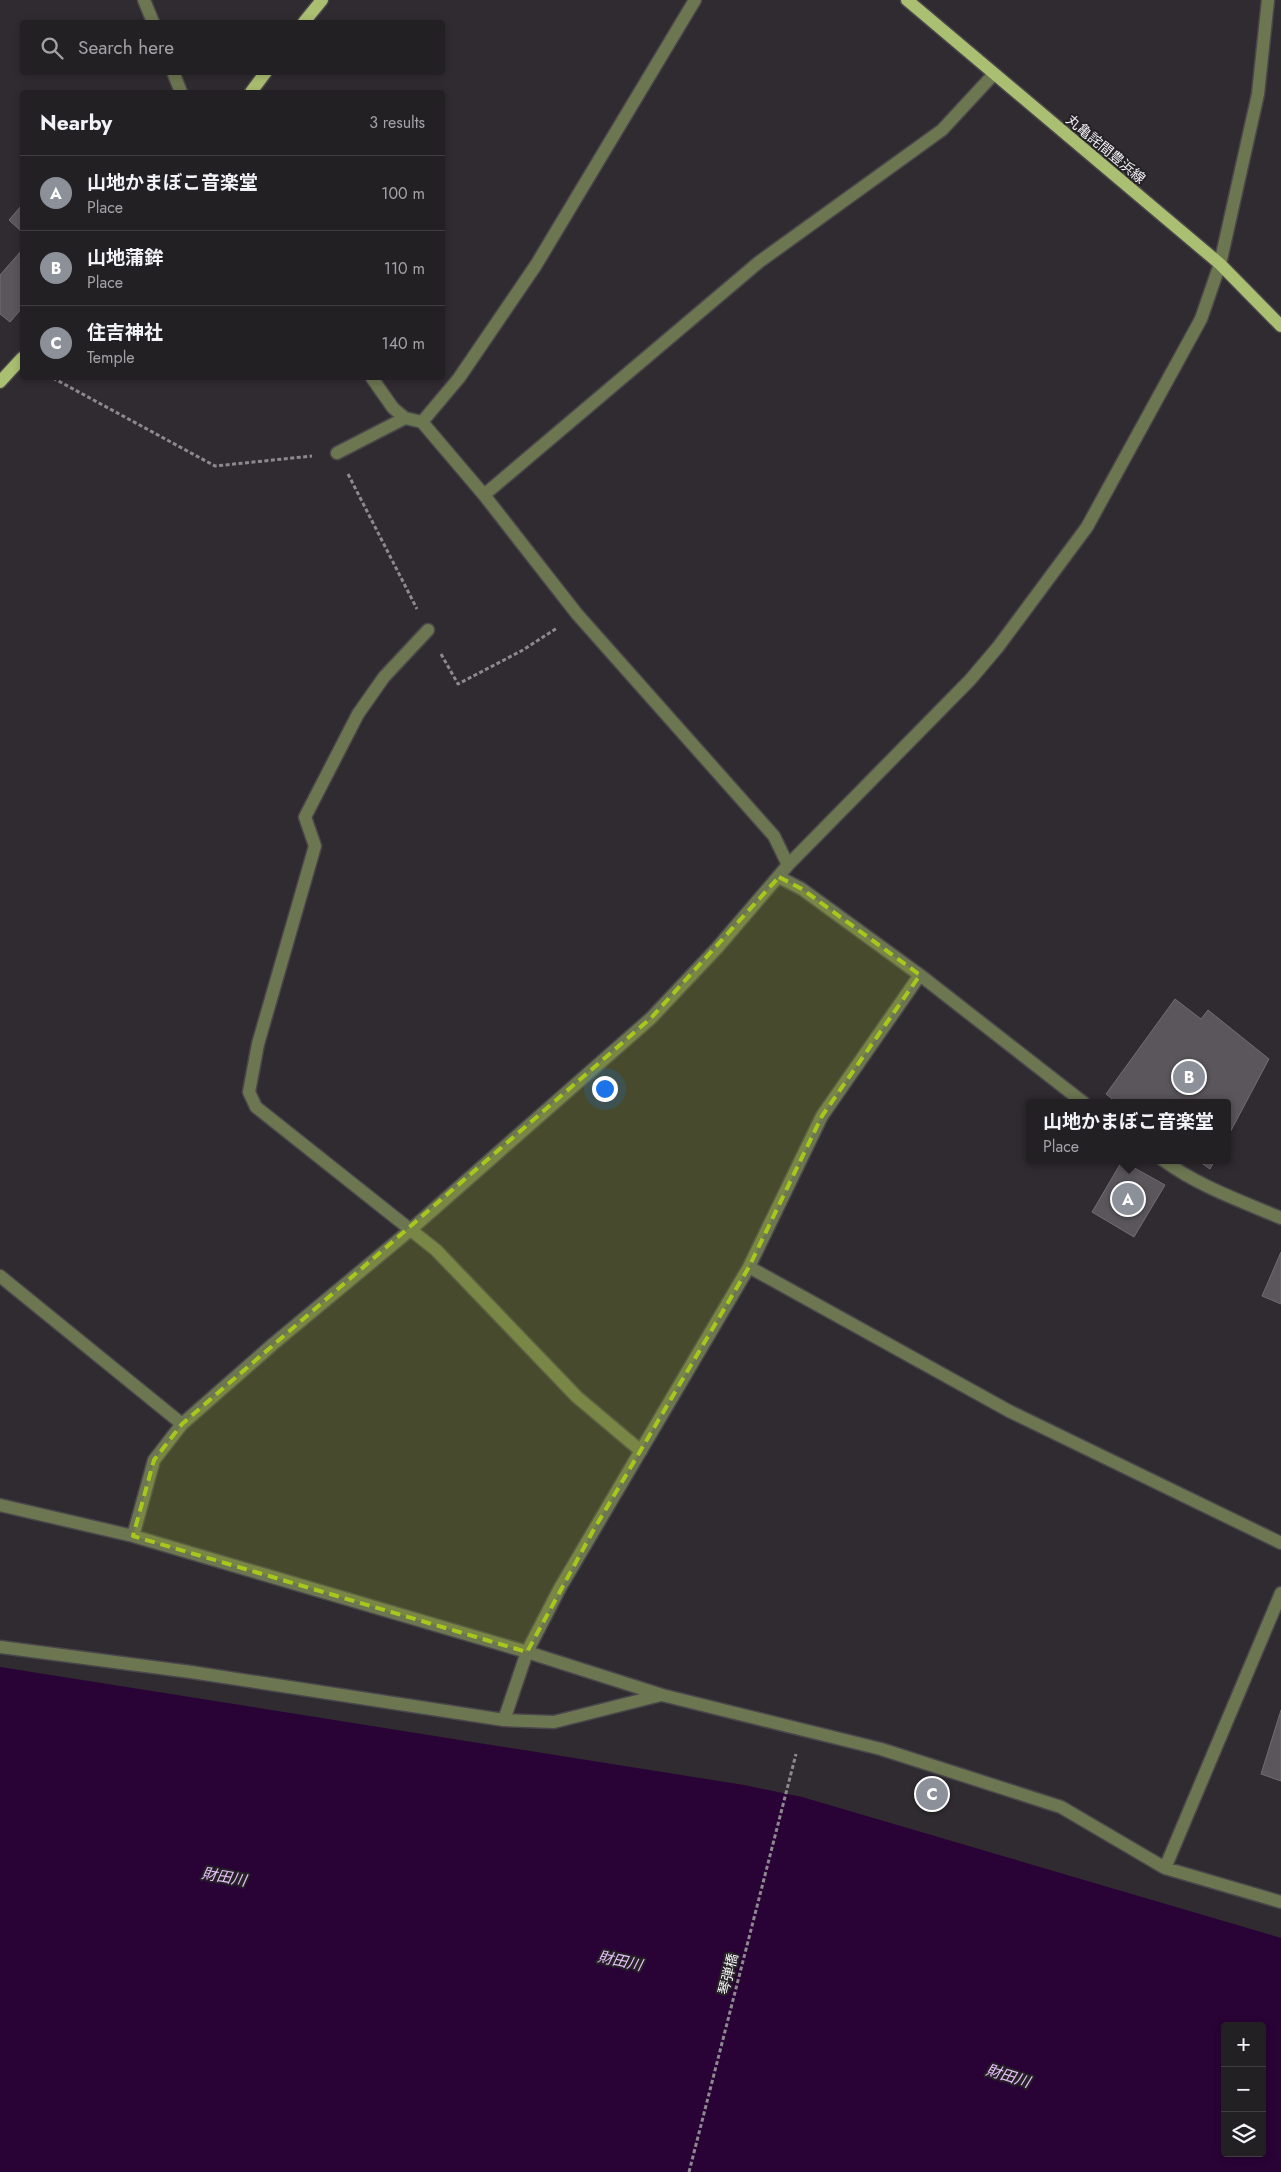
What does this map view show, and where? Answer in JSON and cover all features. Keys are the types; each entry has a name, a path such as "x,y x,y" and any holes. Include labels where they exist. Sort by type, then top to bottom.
{"main road":[{"path":"306,20 322,0"},
{"name":"丸亀詫間豊浜線","path":"907,0 993,75 1220,264 1281,326"},
{"path":"252,90 264,75"},
{"path":"0,382 20,360"}],"street":[{"path":"144,0 152,20"},
{"path":"422,422 459,378 536,265 695,0"},
{"path":"133,1536 154,1460 182,1424 273,1344 409,1231 651,1018 788,865 970,680 998,647 1086,527 1200,319 1220,264 1258,94 1268,0"},
{"path":"174,75 180,90"},
{"path":"484,496 759,262 942,130 993,75"},
{"path":"373,380 393,408 405,418 422,422 484,496 577,614 774,836 788,865"},
{"path":"337,453 405,418"},
{"path":"428,630 384,677 358,714 305,817 315,846 258,1044 249,1092 256,1107 409,1231 436,1250 578,1397 641,1451"},
{"path":"779,877 802,889 920,975 1079,1099"},
{"path":"504,1720 527,1652 560,1588 749,1267 822,1116 920,975"},
{"path":"1168,1164 1219,1192 1281,1218"},
{"path":"749,1267 1009,1411 1281,1543"},
{"path":"0,1276 182,1424"},
{"path":"0,1504 133,1536 527,1652 662,1695 881,1749 1061,1807 1165,1868 1281,1902"},
{"path":"1165,1868 1281,1593"},
{"path":"0,1647 191,1672 504,1720 554,1722 662,1695"}],"path":[{"path":"57,380 215,466 337,453 428,630 458,684 523,650 577,614"},
{"name":"琴弾橋","path":"689,2172 790,1781"}],"highlighted area":[{"path":"779,877 802,889 920,975 822,1116 749,1267 593,1531 527,1652 133,1536 154,1460 182,1424 651,1018"}],"water":[{"name":"財田川","path":"0,1667 744,1785 802,1797 1281,1938 1281,2172 0,2172"}],"building":[{"path":"20,207 20,230 9,220"},
{"path":"20,252 20,310 10,322 0,314 0,275"},
{"path":"1175,999 1201,1019 1208,1010 1269,1059 1231,1130 1231,1099 1112,1099 1106,1094"},
{"path":"1120,1164 1127,1164 1165,1185 1134,1237 1092,1212"},
{"path":"1203,1164 1213,1164 1210,1169"},
{"path":"1281,1252 1281,1304 1262,1296"},
{"path":"1281,1710 1281,1781 1261,1774"},
{"path":"923,1780 947,1786 942,1808 917,1802"}],"place":[{"name":"山地蒲鉾","path":"1189,1077"},
{"name":"山地かまぼこ音楽堂","path":"1128,1199"},
{"name":"住吉神社","path":"932,1794"}]}
